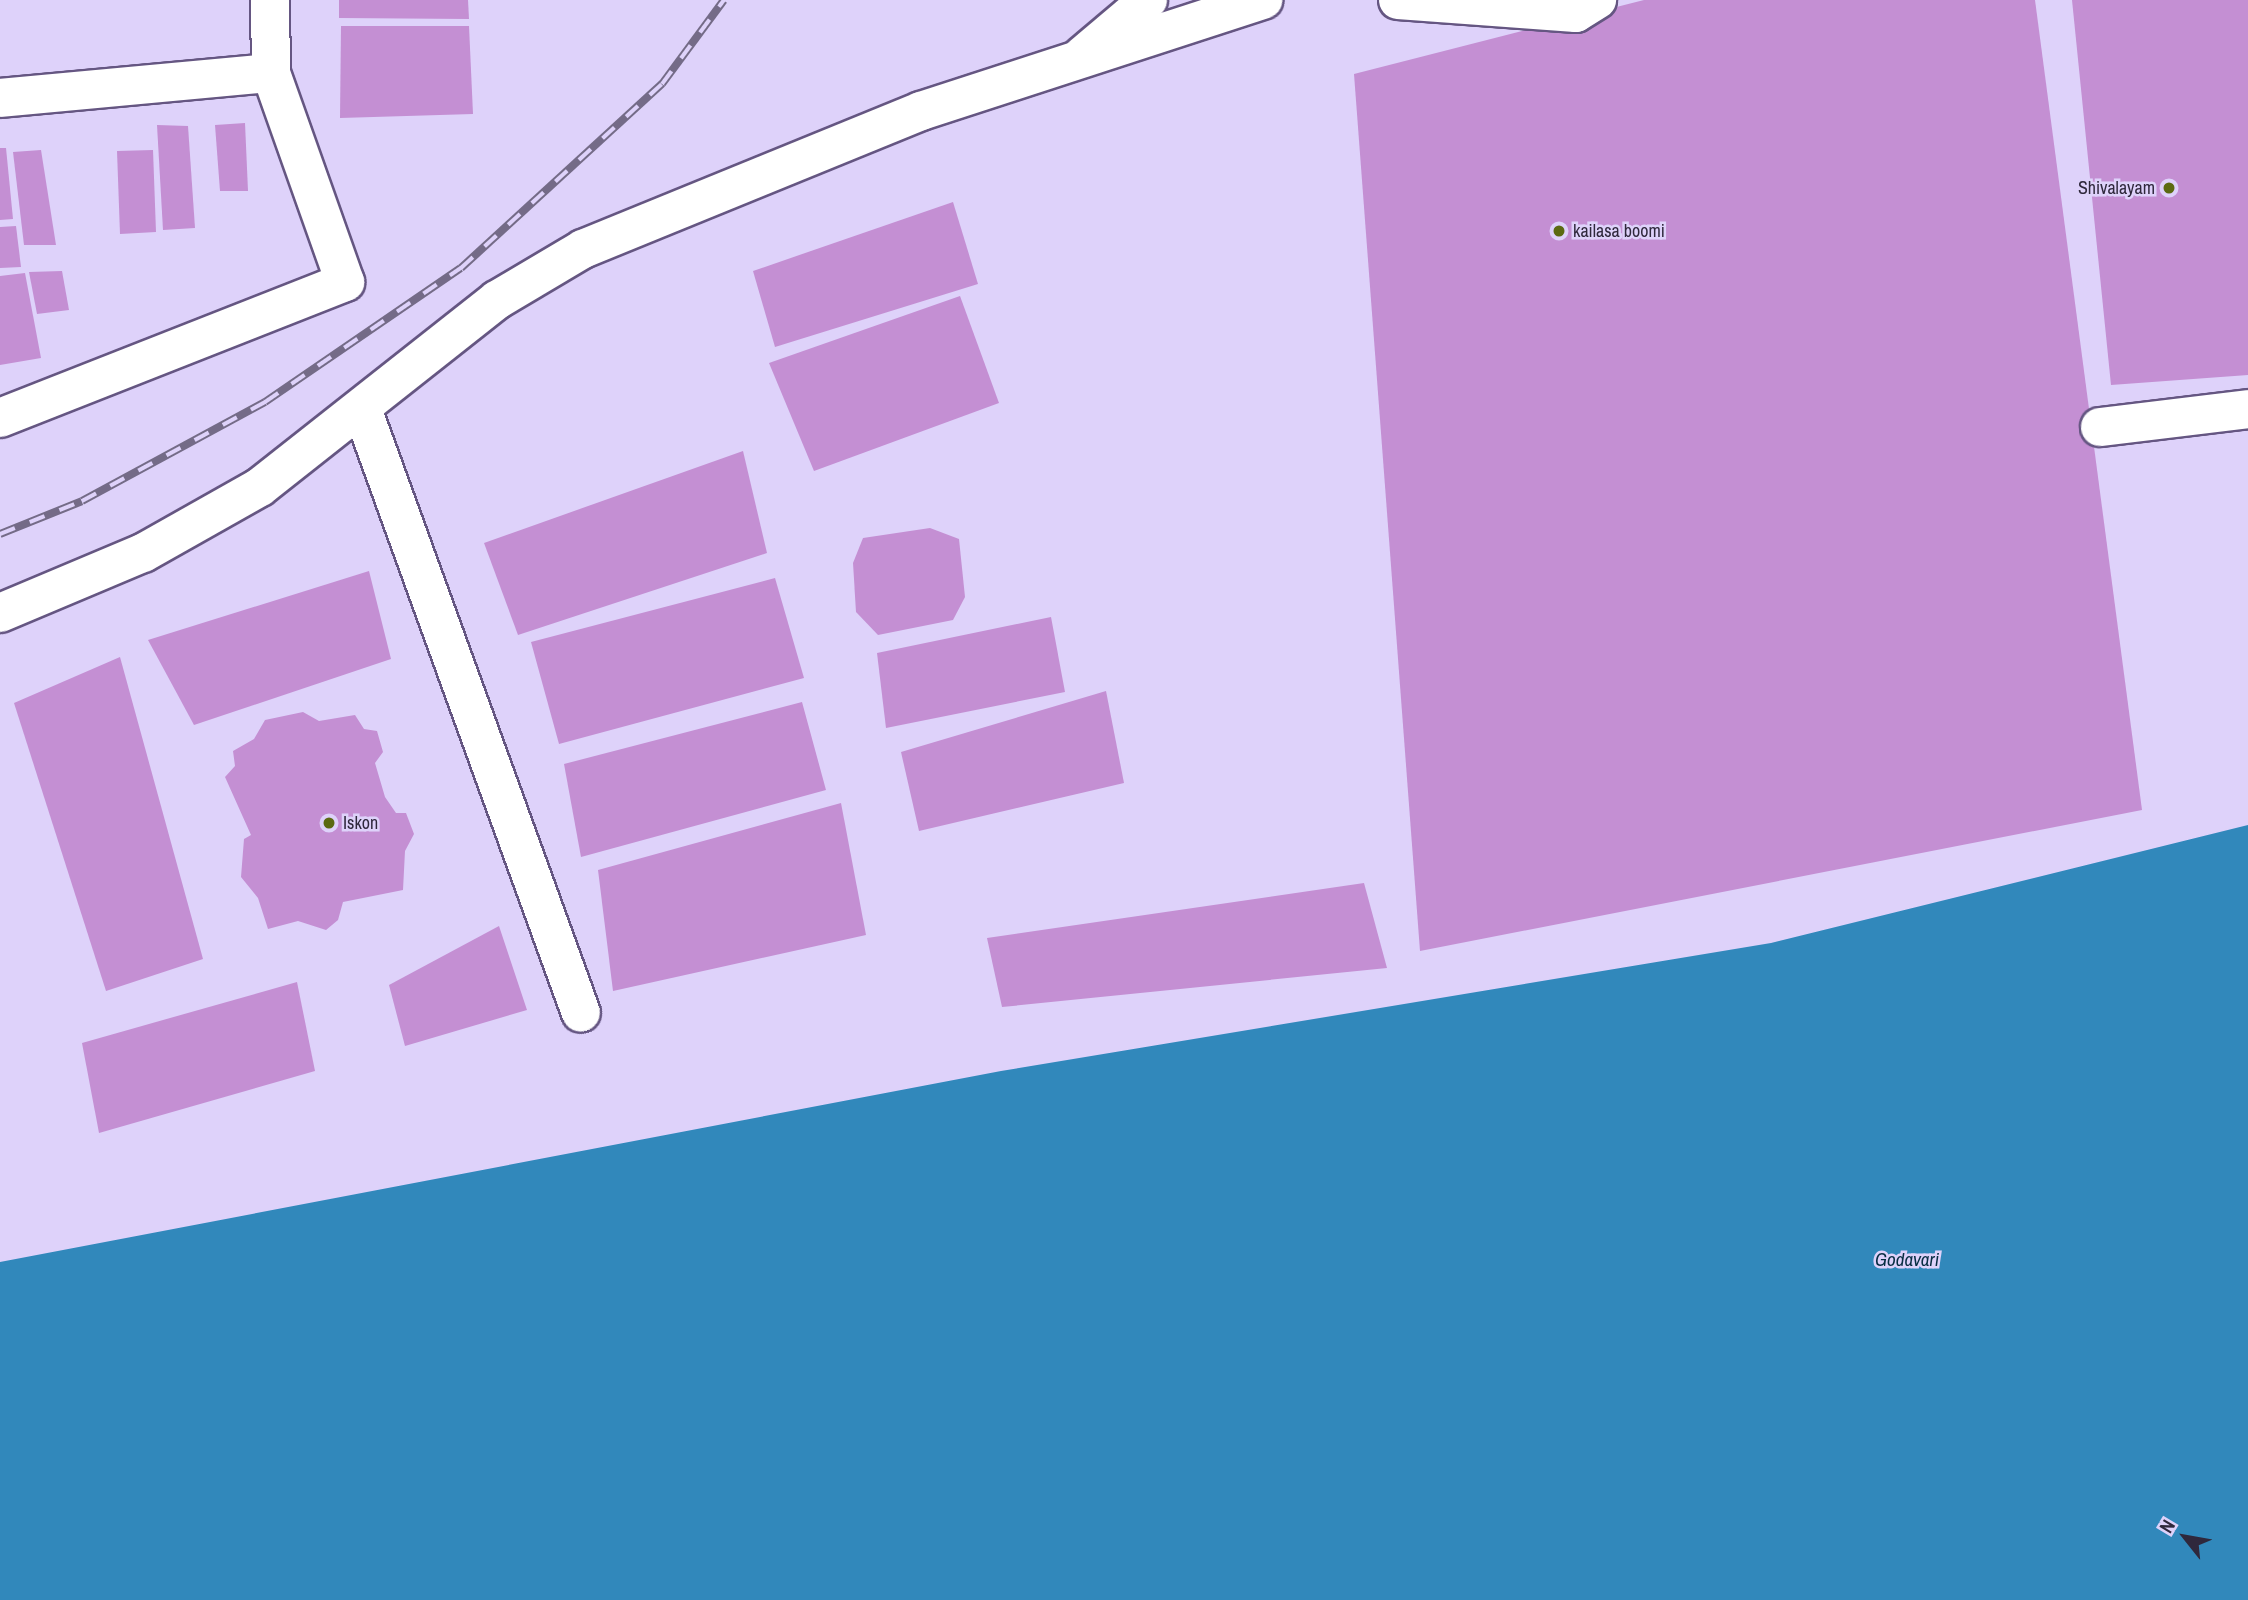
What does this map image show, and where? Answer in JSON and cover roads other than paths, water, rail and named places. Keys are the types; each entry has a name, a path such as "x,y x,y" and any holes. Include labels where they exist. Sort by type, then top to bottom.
{"street":[{"path":"0,418 345,282 271,73 270,0"},
{"path":"1083,55 1148,0"},
{"path":"0,613 143,553 260,487 362,409 496,300 583,249 718,190 1083,55 1263,0"},
{"path":"1398,0 1576,13 1597,0"},
{"path":"0,98 271,73"},
{"path":"362,409 582,1013"},
{"path":"2100,427 2248,409"}],"water":[{"name":"Godavari","path":"2248,825 2248,1600 0,1600 0,1262 1001,1071 1771,943"}],"railway":[{"path":"0,534 82,501 265,402 461,268 662,84 724,0"}],"place":[{"name":"Shivalayam","path":"2169,188"},
{"name":"kailasa boomi","path":"1559,231"},
{"name":"Iskon","path":"329,823"}]}
